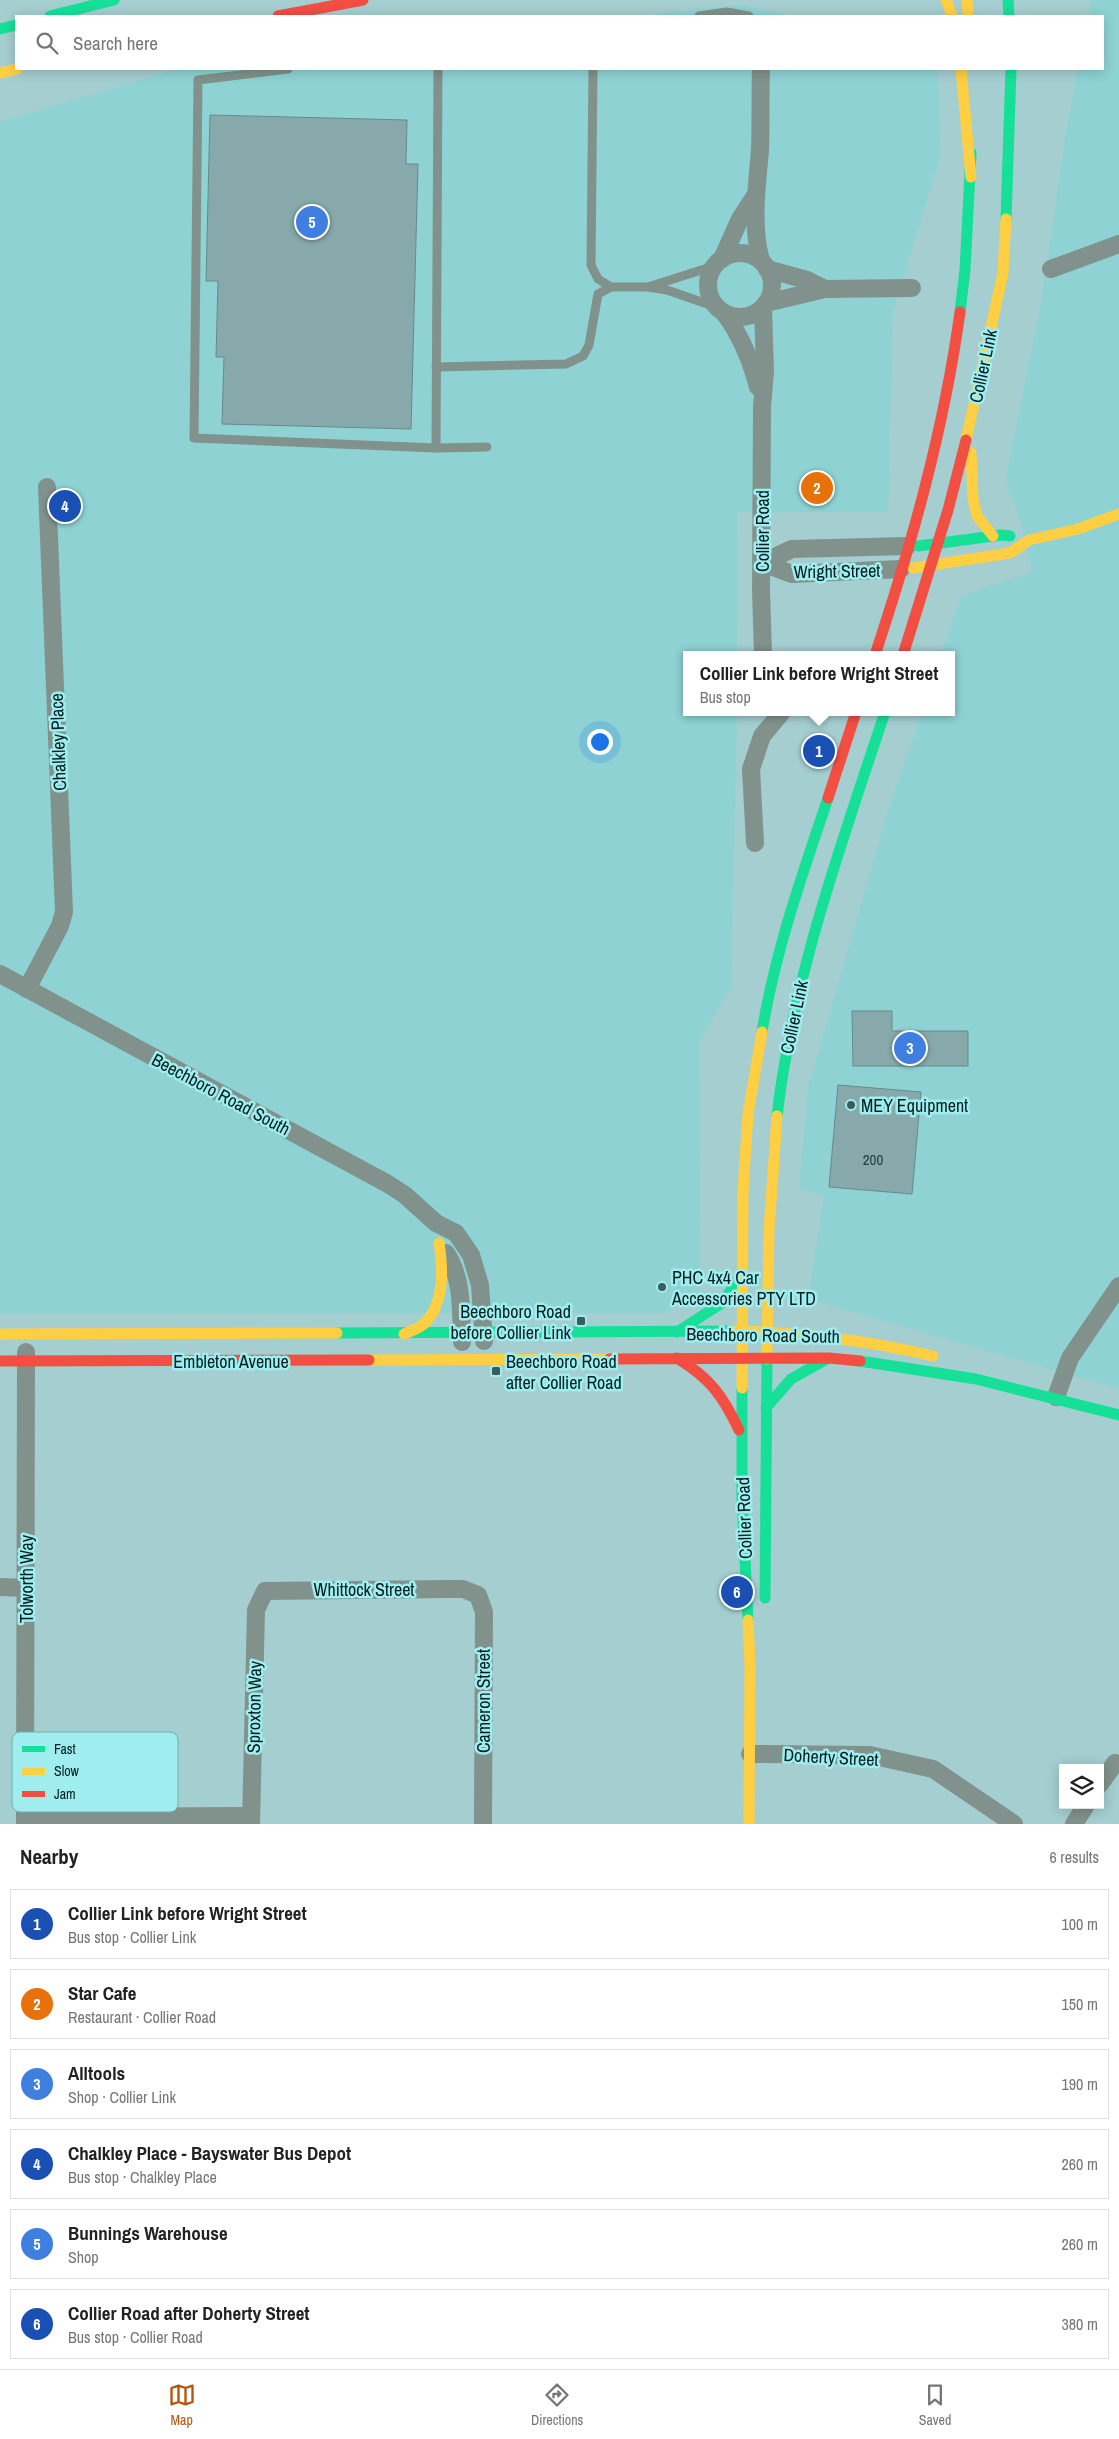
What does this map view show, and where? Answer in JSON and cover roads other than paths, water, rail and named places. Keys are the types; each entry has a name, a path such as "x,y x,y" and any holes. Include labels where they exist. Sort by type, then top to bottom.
{"main road":[{"path":"54,15 114,0"},
{"path":"283,15 363,0"},
{"path":"946,0 952,15"},
{"path":"967,0 968,15"},
{"path":"1008,0 1009,15"},
{"path":"0,29 15,25"},
{"path":"0,73 15,69"},
{"path":"961,70 971,177"},
{"name":"Collier Link","path":"876,651 935,453 953,362 965,270 971,177 971,70"},
{"name":"Collier Link","path":"904,651 937,544 969,427 1003,274 1010,178 1011,70"},
{"path":"969,427 973,499 977,516 993,536"},
{"name":"Wright Street","path":"901,569 930,567 1010,553 1029,540 1078,529 1119,514"},
{"name":"Wright Street","path":"907,546 937,544 1001,534 1029,540"},
{"name":"Collier Link","path":"742,1332 743,1191 748,1114 769,988 809,849 855,716"},
{"name":"Collier Link","path":"767,1332 770,1166 785,1056 798,993 821,910 883,716"},
{"path":"404,1334 424,1324 434,1309 441,1288 443,1270 439,1243"},
{"path":"676,1332 724,1302 737,1287 741,1276"},
{"name":"Collier Road","path":"742,1332 743,1513 760,1754 749,1824"},
{"name":"Beechboro Road South","path":"461,1333 767,1332 849,1337 880,1342 942,1358"},
{"name":"Collier Road","path":"765,1609 767,1332"},
{"name":"Embleton Avenue","path":"0,1334 273,1335 461,1333"},
{"path":"273,1335 275,1343 283,1348 301,1349 328,1361"},
{"path":"678,1358 699,1370 715,1384 742,1436"},
{"path":"766,1408 789,1379 803,1369 829,1358"},
{"name":"Beechboro Road South","path":"462,1360 829,1358 917,1368 1033,1390 1119,1414"},
{"name":"Embleton Avenue","path":"0,1362 462,1360"},
{"name":"Beechboro Road South","path":"970,1366 1007,1377 1033,1390"}],"street":[{"path":"755,196 740,219 709,276 708,287 710,298 720,310 745,317 755,314 765,305 772,288 771,278 756,243 755,196 760,148 761,70"},
{"path":"1051,269 1119,244"},
{"path":"718,262 742,253 764,265 807,280 825,289"},
{"path":"765,305 825,289 912,288"},
{"name":"Collier Road","path":"763,651 762,407 765,371 765,305"},
{"name":"Collier Road","path":"720,310 736,329 752,366 762,407"},
{"name":"Chalkley Place","path":"27,988 60,926 64,912 47,487"},
{"name":"Wright Street","path":"762,563 792,549 907,546"},
{"name":"Wright Street","path":"762,563 792,574 901,569"},
{"path":"756,843 751,769 762,736 779,716"},
{"name":"Beechboro Road South","path":"0,974 388,1184 419,1205 436,1222 456,1233 471,1255 480,1285 484,1360"},
{"path":"436,1222 439,1243 455,1271 460,1306 462,1360"},
{"path":"1056,1397 1070,1358 1119,1286"},
{"name":"Tolworth Way","path":"25,1732 26,1334"},
{"path":"0,1587 26,1588"},
{"name":"Whittock Street","path":"265,1591 463,1589"},
{"name":"Cameron Street","path":"463,1589 478,1594 484,1612 483,1824"},
{"name":"Sproxton Way","path":"251,1820 256,1610 265,1591"},
{"name":"Doherty Street","path":"760,1754 870,1755 932,1770 1014,1824"},
{"path":"1104,1778 1115,1763"},
{"path":"1074,1824 1083,1809"},
{"path":"25,1820 251,1820"}],"lane":[{"path":"707,15 727,12 744,15"},
{"path":"280,70 198,80 194,438 436,448 487,447"},
{"path":"436,448 438,70"},
{"path":"593,70 591,265 598,279 611,287"},
{"path":"648,287 718,262"},
{"path":"436,367 566,364 583,356 589,345 598,294 611,287 648,287 693,298 720,310"}],"place":[{"name":"Bunnings Warehouse","path":"312,222"},
{"name":"Star Cafe","path":"817,488"},
{"name":"Chalkley Place - Bayswater Bus Depot","path":"65,506"},
{"name":"Collier Link before Wright Street","path":"819,751"},
{"name":"Alltools","path":"910,1048"},
{"name":"MEY Equipment","path":"851,1105"},
{"name":"PHC 4x4 Car Accessories PTY LTD","path":"662,1287"},
{"name":"Beechboro Road before Collier Link","path":"581,1321"},
{"name":"Beechboro Road after Collier Road","path":"496,1371"},
{"name":"Collier Road after Doherty Street","path":"737,1592"}]}
